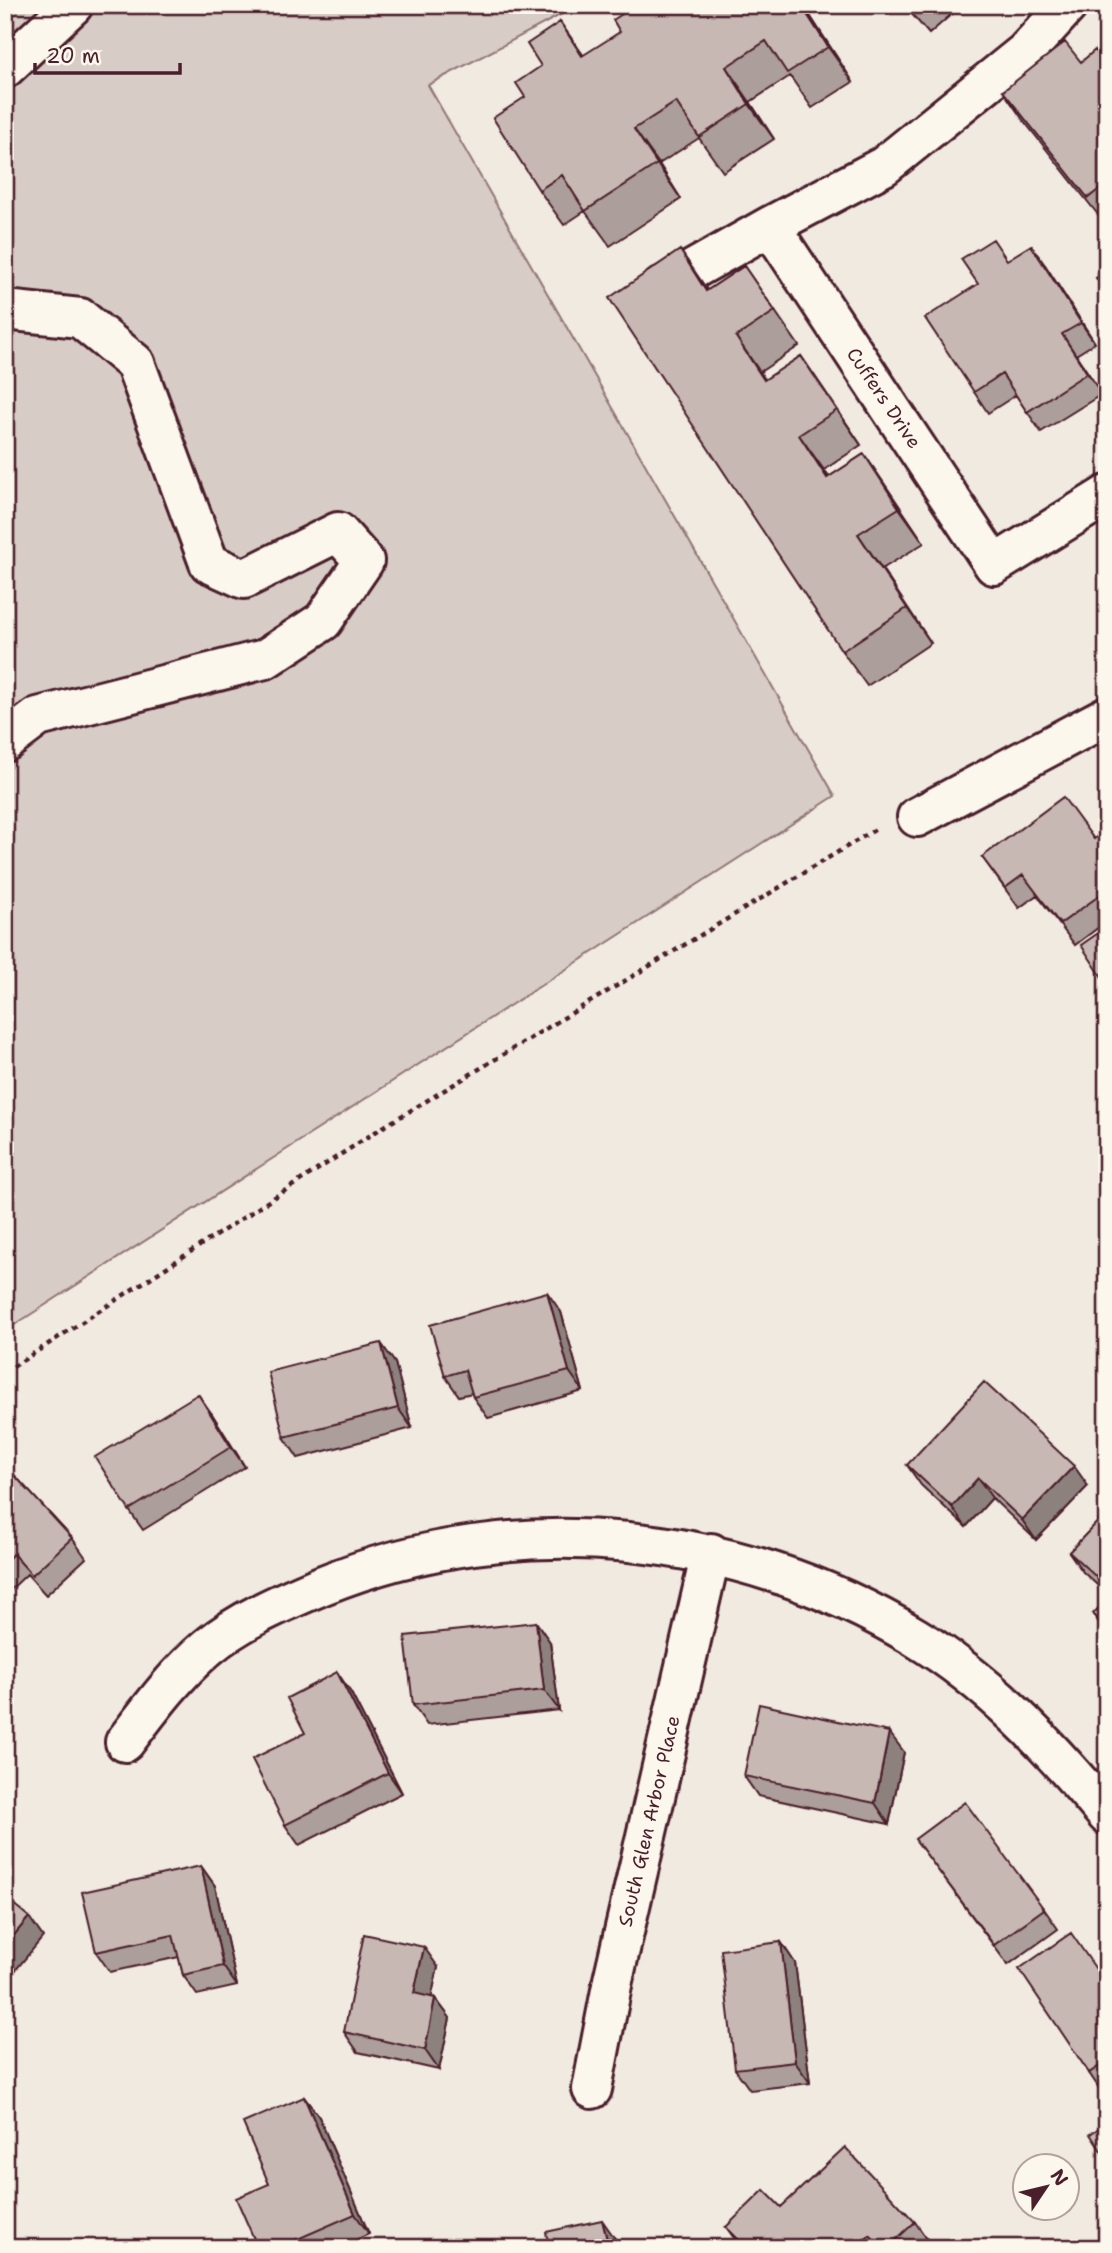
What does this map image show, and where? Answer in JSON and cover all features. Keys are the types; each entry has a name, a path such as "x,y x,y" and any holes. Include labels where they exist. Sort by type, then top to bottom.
{"street":[{"path":"5,68 73,5"},
{"path":"662,288 770,226 884,166 1026,52 1068,5"},
{"name":"Cuffers Drive","path":"770,226 994,565 1107,495"},
{"path":"5,310 80,318 135,363 209,563 244,579 338,532 364,561 323,621 265,659 38,716 5,742"},
{"path":"917,817 1107,716"},
{"path":"125,1742 173,1679 210,1645 295,1597 387,1563 445,1548 562,1539 656,1543 711,1553 814,1584 855,1603 927,1645 961,1668 1006,1706 1065,1766 1107,1815"},
{"name":"South Glen Arbor Place","path":"592,2090 612,1980 711,1553"}],"path":[{"path":"5,1372 380,1129 876,829 917,817"}],"shaded area":[{"path":"5,5 579,5 428,85 835,796 5,1331"}],"building":[{"path":"636,5 801,5 828,47 787,73 766,41 726,67 749,104 699,137 676,102 634,129 657,164 585,211 562,175 539,190 493,118 525,97 516,83 541,66 527,44 560,22 582,56 620,32 613,20"},
{"path":"1065,42 1081,62 1095,50 1107,65 1107,183 1088,198 1003,91"},
{"path":"993,239 1007,260 1031,245 1081,323 1062,334 1087,373 1027,412 1002,374 974,392 925,318 978,284 961,259"},
{"path":"680,250 706,291 744,266 775,311 736,337 764,380 801,356 837,410 799,435 827,478 864,454 899,508 858,534 907,608 842,651 609,298"},
{"path":"1107,270 1107,292 1096,278"},
{"path":"1063,797 1094,839 1107,829 1107,890 1060,924 1023,875 1005,888 982,857"},
{"path":"1107,927 1107,974 1102,977 1081,945"},
{"path":"547,1292 569,1371 473,1397 465,1370 445,1376 430,1325"},
{"path":"381,1343 398,1408 284,1437 268,1372"},
{"path":"984,1382 1074,1466 1022,1520 978,1478 952,1507 907,1465"},
{"path":"198,1394 231,1447 129,1510 95,1457"},
{"path":"5,1465 72,1538 32,1575 13,1554 5,1561"},
{"path":"1107,1512 1107,1587 1069,1552"},
{"path":"1107,1599 1107,1627 1093,1614"},
{"path":"536,1622 544,1690 413,1705 405,1636"},
{"path":"337,1672 388,1773 285,1825 252,1759 305,1733 287,1698"},
{"path":"759,1704 889,1732 875,1803 744,1776"},
{"path":"965,1802 1044,1909 994,1945 915,1839"},
{"path":"201,1866 223,1966 183,1975 173,1935 96,1952 82,1892"},
{"path":"5,1897 29,1917 5,1946"},
{"path":"1071,1933 1107,1985 1107,2061 1089,2073 1019,1969"},
{"path":"364,1934 424,1947 414,1993 435,1998 425,2050 344,2032"},
{"path":"781,1942 795,2062 735,2069 721,1950"},
{"path":"304,2097 355,2214 277,2248 258,2248 236,2198 269,2184 243,2123"},
{"path":"1107,2123 1107,2160 1090,2134"},
{"path":"845,2147 915,2222 887,2248 882,2248 870,2235 856,2248 746,2248 726,2227 764,2190 781,2207"},
{"path":"602,2220 609,2248 549,2248 546,2232"},
{"path":"386,2242 393,2248 382,2248"},
{"path":"443,2242 451,2248 439,2248"}]}
